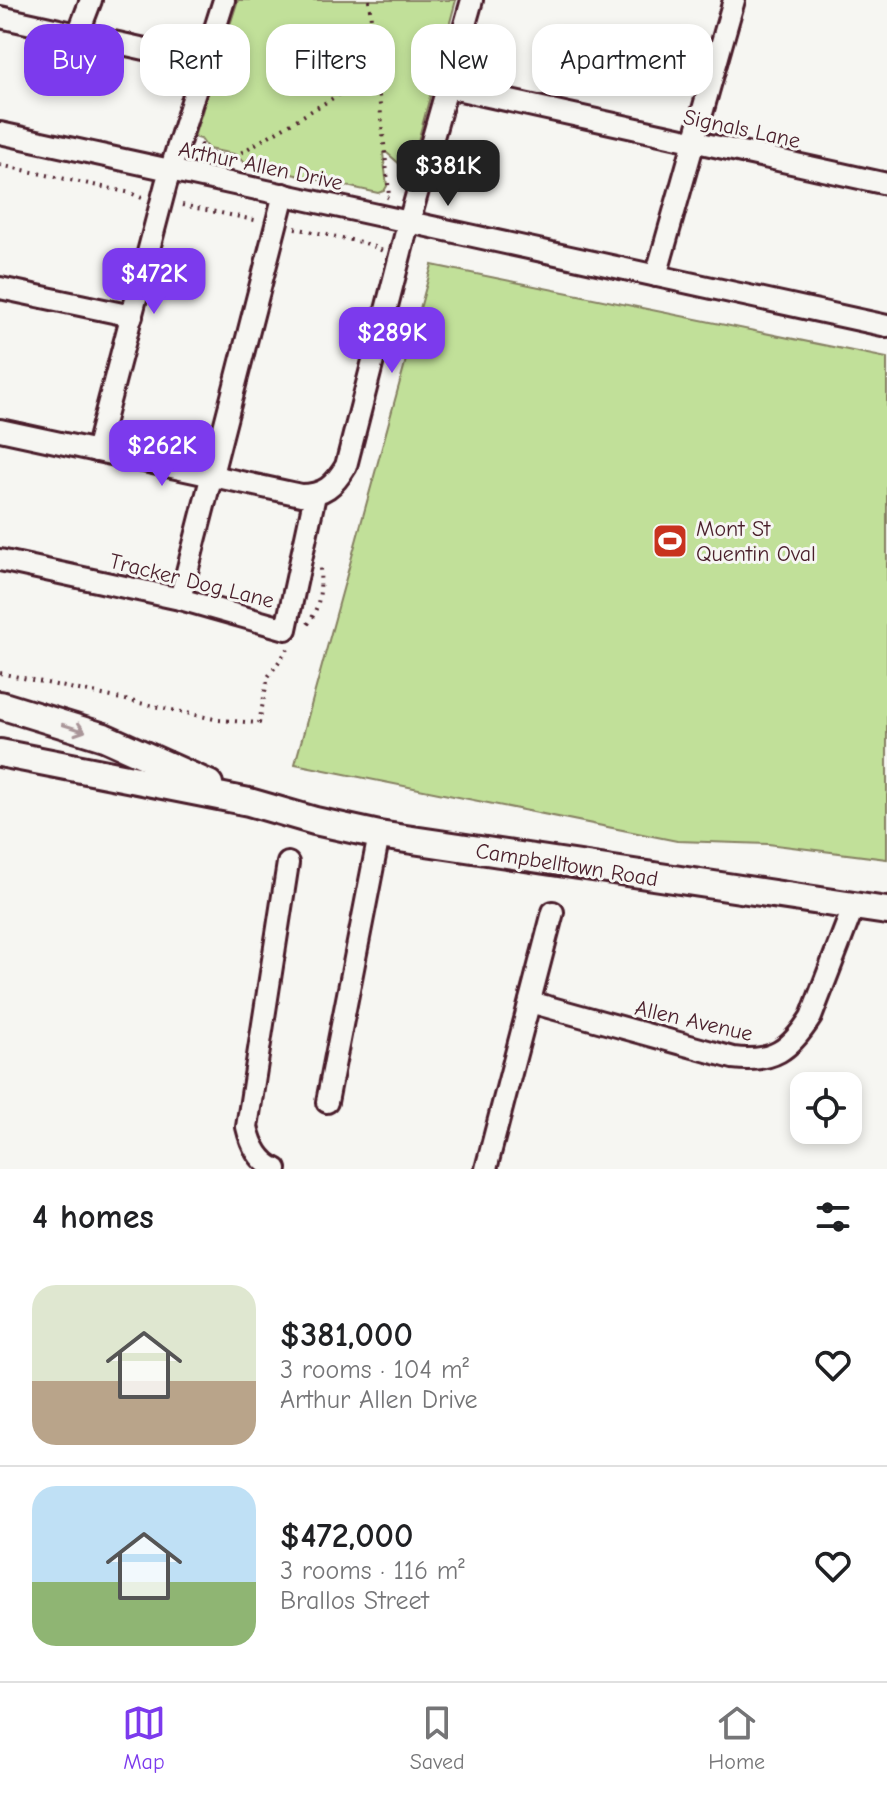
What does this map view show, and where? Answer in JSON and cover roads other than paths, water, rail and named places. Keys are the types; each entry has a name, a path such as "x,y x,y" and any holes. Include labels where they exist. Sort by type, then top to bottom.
{"main road":[{"name":"Campbelltown Road","path":"0,705 104,737 249,802"},
{"name":"Campbelltown Road","path":"0,753 249,802 379,835 887,911"}],"street":[{"path":"82,24 91,0"},
{"path":"216,24 224,0"},
{"path":"465,24 472,0"},
{"path":"656,276 734,0"},
{"path":"0,17 32,24"},
{"path":"96,451 194,96"},
{"path":"0,430 301,495 319,494 338,480 346,466 445,96"},
{"name":"Signals Lane","path":"487,96 887,184"},
{"name":"Arthur Allen Drive","path":"0,133 887,326"},
{"path":"180,599 284,194"},
{"path":"0,288 132,316"},
{"name":"Tracker Dog Lane","path":"0,560 180,599 286,629 319,494"},
{"path":"327,1102 379,835"},
{"path":"276,1169 251,1143 247,1127 288,863"},
{"name":"Allen Avenue","path":"530,1002 733,1058 766,1058 781,1052 811,1017 853,908"},
{"path":"486,1169 553,912"}],"place":[{"name":"Mont St Quentin Oval","path":"670,541"}]}
